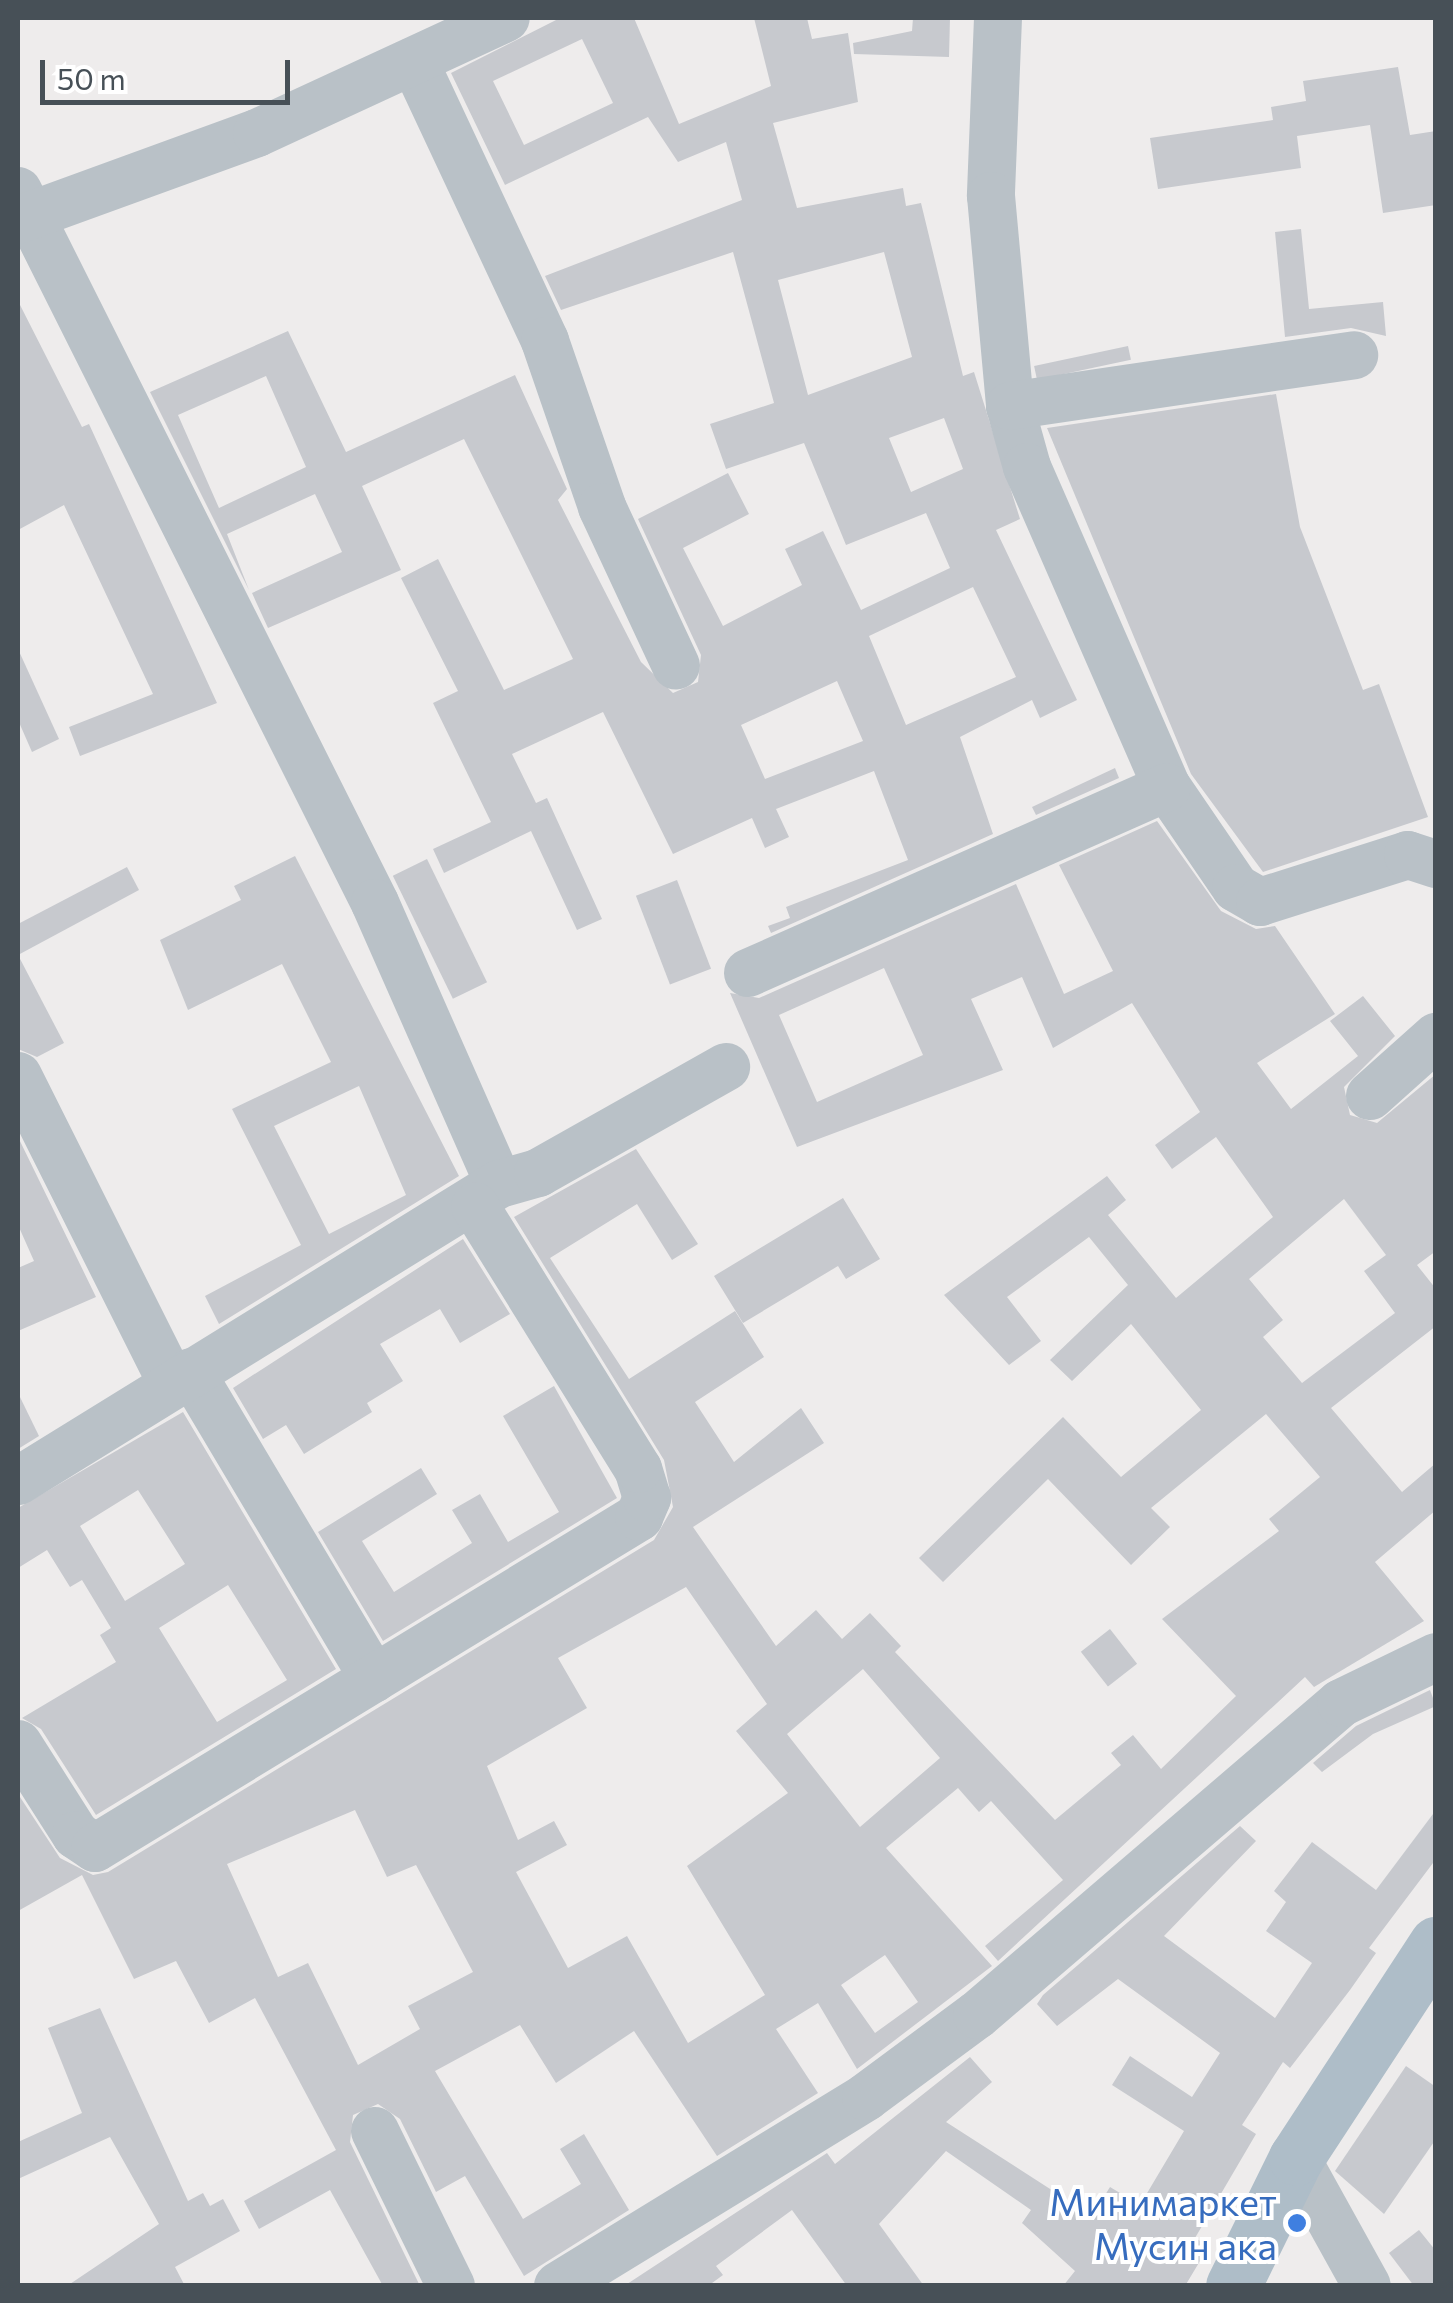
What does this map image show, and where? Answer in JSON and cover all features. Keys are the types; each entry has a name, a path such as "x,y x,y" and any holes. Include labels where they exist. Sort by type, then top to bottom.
{"main road":[{"path":"1233,2286 1296,2158 1436,1944"}],"street":[{"path":"18,1744 76,1836 95,1848 630,1525 646,1498 638,1469 487,1195 367,886 20,209 257,134 506,18"},
{"path":"998,18 991,196 1010,406 1026,467 1167,786 1236,888 1260,902 1408,855 1436,864"},
{"path":"414,62 545,341 602,507 676,666"},
{"path":"1010,406 1354,355"},
{"path":"748,974 1167,786"},
{"path":"1370,1096 1436,1037"},
{"path":"18,1481 487,1195 538,1172 726,1068"},
{"path":"18,1076 182,1378 374,1678"},
{"path":"558,2286 866,2097 991,2003 1341,1703 1436,1657"},
{"path":"375,2131 451,2286"},
{"path":"1296,2158 1367,2286"}],"building":[{"path":"560,18 634,18 679,124 771,86 754,18 807,18 812,39 848,33 858,102 773,123 797,208 903,188 906,206 921,203 963,376 974,372 1020,519 996,530 1077,700 1040,718 1032,700 960,737 993,834 771,933 768,926 790,918 786,907 908,860 874,771 776,809 789,837 765,848 752,818 673,854 603,712 512,754 536,803 547,798 602,919 577,930 531,831 444,873 433,849 491,822 433,703 458,691 401,578 438,559 504,690 573,659 464,439 362,486 401,570 268,628 252,593 342,552 315,494 227,534 249,590 150,392 288,331 346,452 515,375 567,489 558,500 641,662 673,693 698,682 701,655 638,519 728,473 749,514 683,548 723,626 802,585 785,549 823,531 861,610 950,568 926,513 846,545 804,443 726,469 710,424 774,403 733,252 561,310 545,276 742,200 726,142 678,162 648,117 505,185 451,73","holes":["582,39 613,103 524,145 493,81","884,252 912,357 808,395 778,280","266,376 306,467 219,508 178,415","944,418 963,469 911,492 889,438","973,587 1016,677 906,725 869,636","837,681 863,741 765,779 741,725"]},
{"path":"913,18 950,18 949,57 854,54 853,43 912,31"},
{"path":"1398,67 1410,135 1436,131 1436,205 1383,213 1370,125 1297,136 1301,168 1158,189 1150,138 1273,120 1271,107 1306,101 1303,81"},
{"path":"1301,229 1309,309 1383,302 1386,336 1351,328 1285,337 1275,232"},
{"path":"18,301 82,427 89,424 217,703 80,756 69,727 153,694 64,505 18,530"},
{"path":"1128,346 1131,360 1037,380 1034,366"},
{"path":"1276,394 1300,527 1363,690 1379,684 1428,817 1263,872 1191,774 1047,428"},
{"path":"18,649 59,739 32,752 18,720"},
{"path":"1115,768 1119,778 1036,815 1032,807"},
{"path":"1157,821 1221,911 1256,929 1275,926 1335,1014 1257,1063 1291,1109 1358,1056 1330,1021 1363,996 1395,1036 1344,1087 1350,1115 1377,1123 1436,1074 1436,1251 1417,1265 1436,1289 1436,1326 1331,1408 1402,1492 1436,1463 1436,1510 1375,1562 1424,1621 1314,1687 1305,1677 998,1961 985,1946 1063,1880 991,1801 979,1812 958,1788 886,1848 992,1966 857,2069 818,2003 776,2029 818,2093 717,2156 634,2031 556,2083 520,2025 435,2071 523,2219 581,2184 560,2149 584,2134 629,2210 524,2276 465,2176 436,2192 400,2119 378,2104 353,2115 350,2142 420,2286 383,2286 330,2190 259,2229 244,2201 336,2150 255,1998 209,2023 176,1961 134,1979 82,1875 18,1911 18,1794 60,1858 93,1875 108,1872 654,1540 673,1507 664,1460 514,1217 636,1149 698,1244 672,1260 637,1204 550,1258 629,1379 735,1311 764,1357 695,1402 734,1462 801,1408 824,1443 693,1527 776,1646 816,1610 842,1639 870,1613 901,1646 895,1652 1055,1820 1121,1765 1111,1753 1133,1735 1161,1769 1236,1696 1162,1619 1279,1531 1269,1519 1320,1477 1266,1414 1151,1508 1170,1527 1131,1565 1048,1479 943,1582 919,1558 1063,1417 1121,1477 1201,1410 1131,1324 1072,1381 1050,1360 1128,1285 1089,1237 1007,1297 1041,1341 1009,1365 944,1295 1107,1176 1126,1200 1108,1215 1176,1298 1273,1217 1216,1137 1172,1169 1155,1145 1200,1112 1132,1003 1053,1048 1022,977 971,999 1003,1070 797,1147 730,993 759,998 1016,884 1064,994 1113,971 1059,865","holes":["884,968 923,1055 817,1102 779,1015","1344,1199 1386,1255 1364,1271 1395,1313 1302,1383 1263,1337 1283,1320 1249,1279","686,1587 767,1704 736,1731 788,1793 687,1866 765,1995 688,2043 627,1936 568,1968 516,1872 567,1845 554,1821 518,1840 487,1766 587,1708 558,1658","863,1669 940,1758 860,1827 787,1734","355,1810 387,1877 416,1865 473,1972 408,2006 420,2029 358,2065 308,1963 278,1977 227,1864","885,1955 918,2002 875,2033 841,1985"]},
{"path":"295,856 459,1176 219,1324 205,1296 301,1245 232,1109 331,1062 282,964 188,1010 160,940 241,900 234,886","holes":["359,1086 406,1195 329,1234 274,1126"]},
{"path":"427,859 487,982 453,999 393,876"},
{"path":"127,867 139,890 18,955 18,924"},
{"path":"677,880 711,969 670,984 636,896"},
{"path":"18,955 64,1043 37,1057 18,1049"},
{"path":"18,1137 96,1297 18,1331 18,1268 34,1261 18,1225"},
{"path":"843,1198 880,1259 846,1279 838,1266 743,1323 714,1276"},
{"path":"463,1239 510,1314 460,1343 440,1309 380,1344 403,1381 367,1403 372,1412 304,1454 286,1425 263,1439 233,1388"},
{"path":"554,1386 617,1498 383,1641 318,1532 421,1468 437,1494 362,1541 394,1592 472,1543 452,1510 480,1494 508,1542 559,1512 503,1416"},
{"path":"18,1393 39,1436 18,1449"},
{"path":"183,1412 336,1669 96,1815 41,1729 22,1718 116,1662 100,1635 111,1628 82,1580 70,1587 47,1550 18,1568 18,1508","holes":["138,1490 185,1564 125,1601 80,1526","228,1585 287,1680 217,1722 159,1628"]},
{"path":"1110,1629 1137,1664 1108,1686 1081,1652"},
{"path":"1430,1690 1436,1706 1373,1734 1322,1772 1313,1763 1356,1726"},
{"path":"1436,1810 1436,1859 1369,1948 1376,1953 1350,1990 1290,2068 1283,2062 1242,2125 1256,2134 1195,2238 1209,2246 1185,2286 1063,2286 1075,2271 1022,2223 1031,2210 946,2151 879,2224 924,2286 847,2286 792,2210 716,2266 723,2275 708,2286 624,2286 827,2153 835,2164 970,2057 992,2082 946,2122 1092,2216 1110,2187 1140,2205 1184,2131 1112,2085 1130,2056 1192,2097 1220,2053 1118,1979 1057,2026 1037,2004 1043,1995 1240,1826 1256,1841 1164,1936 1275,2018 1312,1963 1266,1931 1286,1902 1274,1891 1312,1842 1376,1890"},
{"path":"100,2008 188,2201 203,2193 210,2206 223,2199 240,2231 175,2267 185,2286 67,2286 159,2224 110,2137 18,2179 18,2142 82,2113 48,2028"},
{"path":"1406,2066 1436,2087 1436,2139 1384,2214 1335,2171"},
{"path":"1419,2230 1436,2251 1436,2286 1414,2286 1389,2253"}],"place":[{"name":"Минимаркет Мусин ака","path":"1297,2223"}]}
